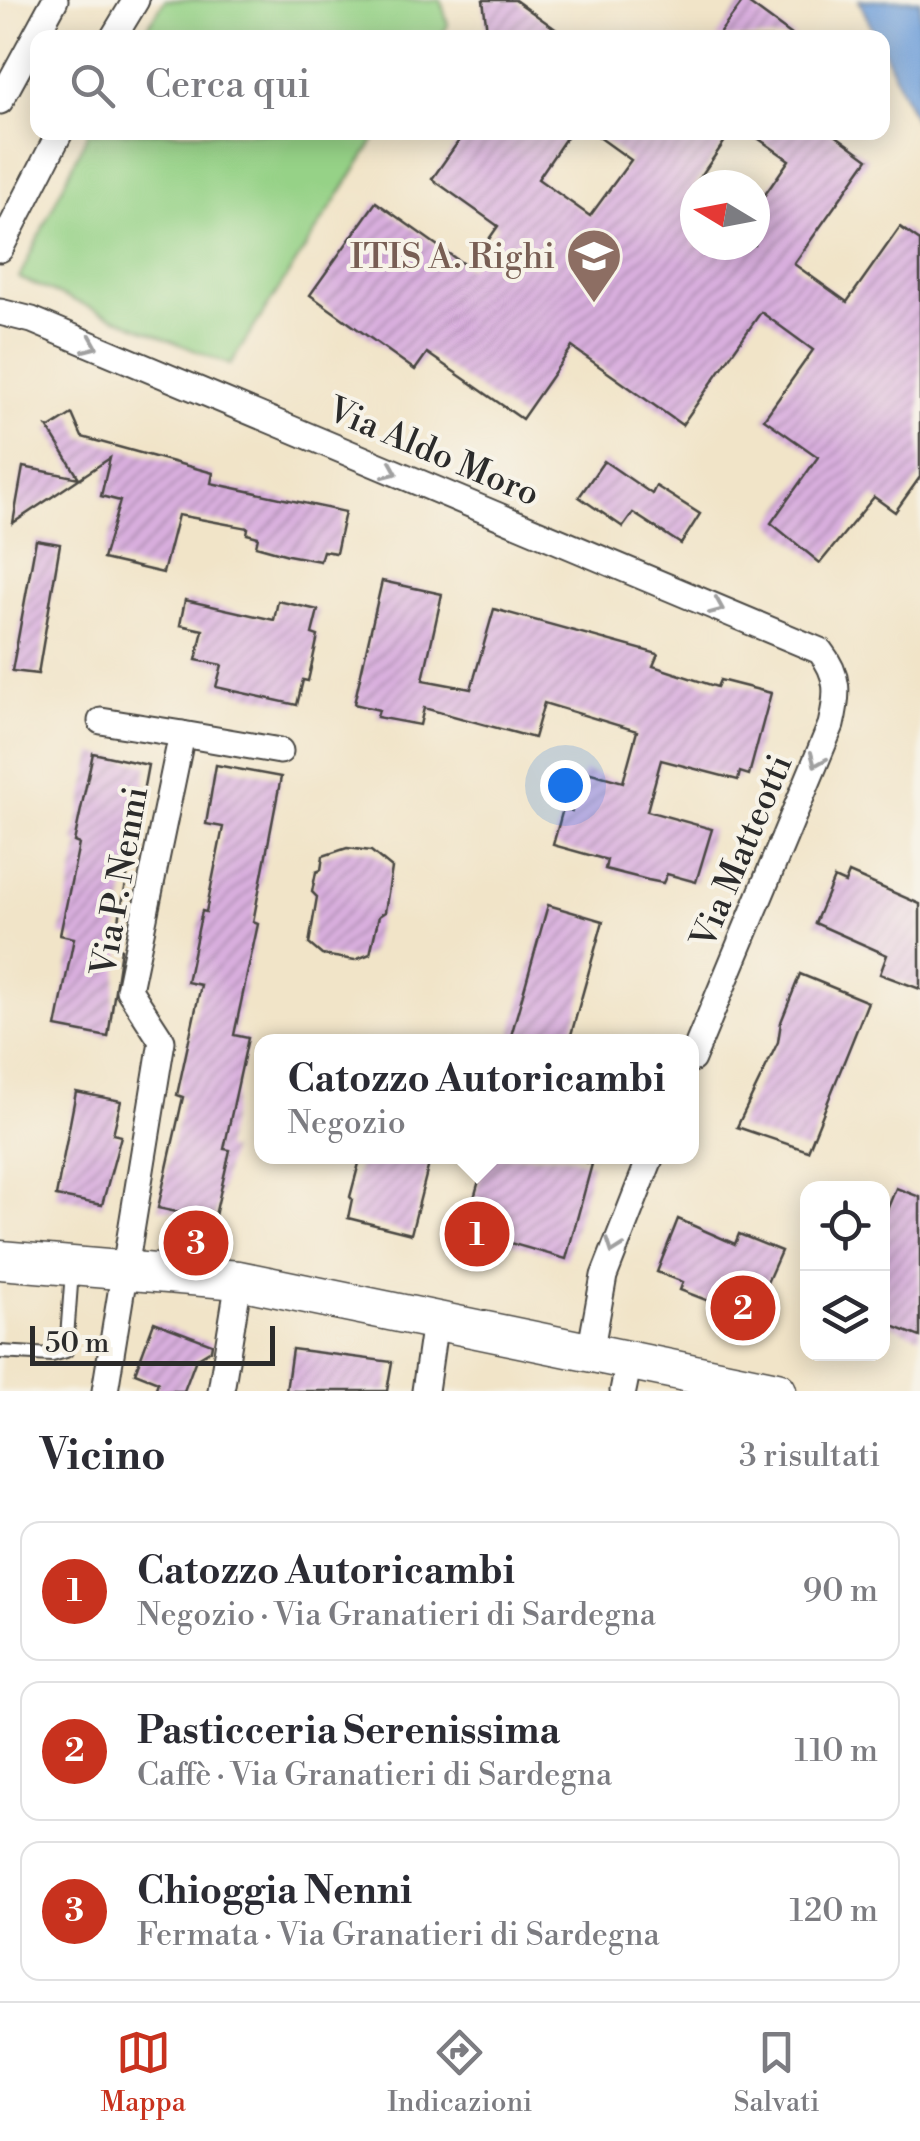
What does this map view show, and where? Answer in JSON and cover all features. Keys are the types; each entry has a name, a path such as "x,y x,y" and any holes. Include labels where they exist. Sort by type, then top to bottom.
{"street":[{"path":"39,30 55,0"},
{"path":"118,30 136,0"},
{"path":"0,101 30,46"},
{"path":"0,249 56,140"},
{"name":"Via Aldo Moro","path":"0,312 32,320 820,650 833,667"},
{"name":"Via Matteotti","path":"699,1042 831,726 838,692 833,667"},
{"path":"101,720 280,751"},
{"name":"Via P. Nenni","path":"105,1391 162,1042 129,990 182,734"},
{"path":"590,1353 604,1276 648,1164"},
{"path":"0,1260 238,1280 590,1353 626,1376 778,1391"},
{"path":"221,1391 238,1280"},
{"path":"425,1391 435,1321"}],"lane":[{"path":"0,1352 52,1355 66,1351 72,1266"}],"green space":[{"path":"165,0 441,0 448,25 445,30 146,30"},
{"path":"84,140 375,140 230,365 19,278"}],"water":[{"path":"859,0 920,0 920,131 890,65 890,30 873,30"}],"building":[{"path":"483,0 515,0 557,30 487,30"},
{"path":"744,0 785,30 722,30"},
{"path":"459,140 565,140 538,179 590,216 631,160 603,140 726,140 705,170 680,170 680,260 770,260 770,187 789,160 760,140 842,140 868,159 794,264 847,302 900,227 920,241 920,477 895,512 874,497 820,563 771,523 818,457 764,419 813,350 761,312 682,425 572,347 522,419 427,353 415,370 310,295 376,202 469,268 498,226 432,179"},
{"path":"72,414 82,437 213,473 211,483 345,512 336,553 323,551 320,561 288,555 256,546 258,537 247,534 248,528 178,515 163,573 103,559 120,501 101,496 110,458 13,523 23,467 79,478 47,427"},
{"path":"604,461 652,494 656,486 700,514 681,544 633,513 623,527 579,497"},
{"path":"36,540 60,544 38,674 12,671"},
{"path":"382,581 442,594 423,680 471,689 494,609 658,654 653,666 717,687 720,680 771,693 749,775 740,772 738,780 661,760 647,811 712,829 696,882 667,874 663,883 605,869 607,860 553,845 563,809 572,811 584,771 623,782 637,731 544,703 534,738 424,708 420,725 377,717 379,710 354,704"},
{"path":"185,600 274,620 278,601 318,610 312,634 318,636 308,681 303,680 297,705 216,687 222,665 196,660 203,630 180,625"},
{"path":"93,753 148,765 114,947 121,949 108,1037 56,1027 74,938 60,935"},
{"path":"216,765 281,777 253,922 258,924 234,1035 248,1038 224,1149 230,1150 214,1220 158,1208 183,1097 177,1095 201,985 187,982 223,827 206,824"},
{"path":"347,848 371,851 392,868 385,912 379,916 370,954 355,960 322,955 309,944 317,897 312,892 316,872 321,870 323,856"},
{"path":"849,873 920,904 920,989 880,974 887,955 815,923 834,878 845,883"},
{"path":"548,905 603,921 571,1034 512,1034"},
{"path":"800,974 868,1002 808,1151 737,1127 778,1042 781,1022"},
{"path":"76,1092 121,1101 113,1134 121,1136 102,1205 56,1196"},
{"path":"359,1164 429,1164 411,1234 348,1218"},
{"path":"484,1164 592,1164 566,1259 465,1230"},
{"path":"896,1188 920,1197 920,1337 890,1325 890,1203"},
{"path":"678,1219 735,1244 739,1234 781,1251 754,1312 724,1300 722,1306 680,1290 683,1282 657,1272"},
{"path":"154,1322 212,1344 211,1350 196,1359 184,1391 155,1391 158,1382 135,1373"},
{"path":"292,1349 392,1362 387,1391 286,1391"}],"place":[{"name":"ITIS A. Righi","path":"594,305"},
{"name":"Catozzo Autoricambi","path":"477,1234"},
{"name":"Chioggia Nenni","path":"196,1243"},
{"name":"Pasticceria Serenissima","path":"743,1308"}]}
